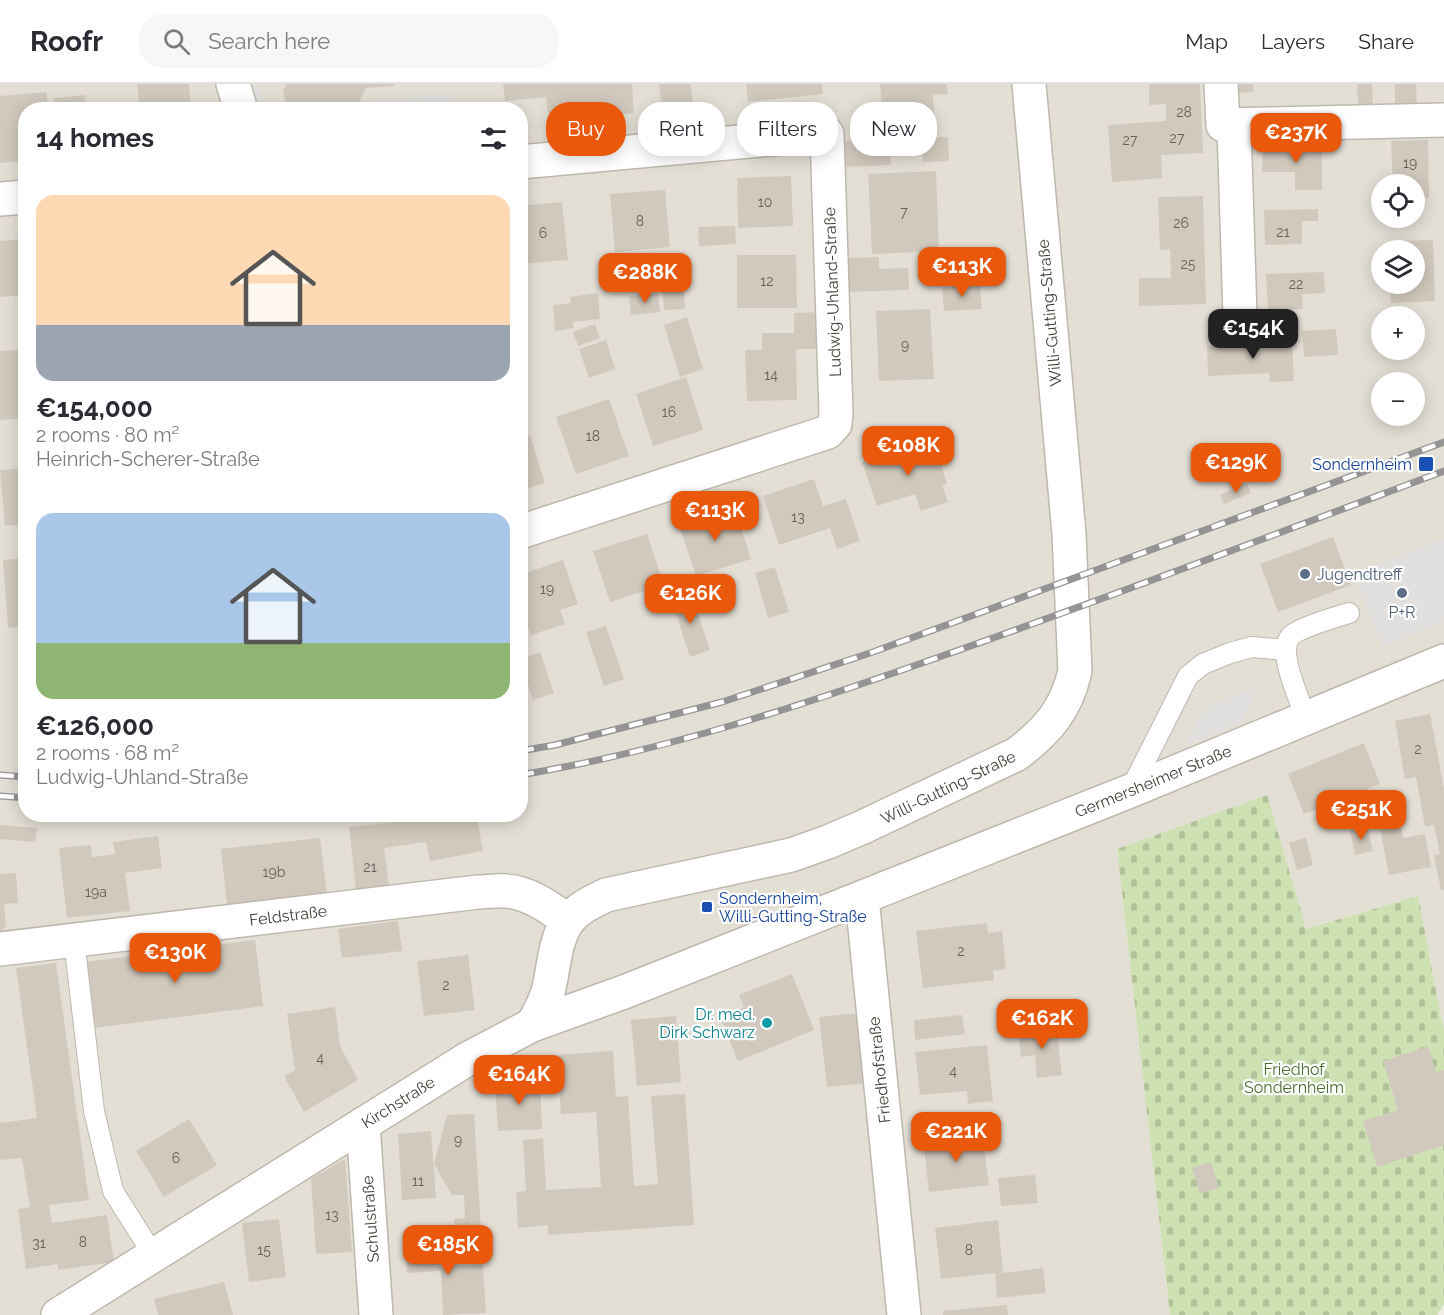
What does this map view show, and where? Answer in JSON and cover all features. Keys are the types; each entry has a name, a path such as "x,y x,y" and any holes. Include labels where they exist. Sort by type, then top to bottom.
{"street":[{"path":"233,84 239,102"},
{"name":"Willi-Gutting-Straße","path":"532,1025 542,1009 548,992 559,938 568,921 584,906 606,895 791,855 828,842 897,812 1017,754 1054,721 1071,687 1075,670 1069,534 1029,84"},
{"path":"1221,84 1223,125 1444,120"},
{"path":"1234,126 1240,316"},
{"name":"Ludwig-Uhland-Straße","path":"528,161 827,134 836,413 835,424 828,432 528,529"},
{"path":"0,199 18,198"},
{"name":"Germersheimer Straße","path":"862,897 1444,662"},
{"name":"Feldstraße","path":"0,949 478,892 508,891 531,898 549,907 568,921"},
{"name":"Kirchstraße","path":"58,1315 469,1058 532,1025 624,992 862,897"},
{"name":"Friedhofstraße","path":"862,897 904,1315"},
{"name":"Schulstraße","path":"363,1124 376,1315"}],"lane":[{"path":"1306,718 1287,663 1286,650 1289,638 1298,632 1349,613"},
{"path":"1130,790 1188,676 1203,664 1252,647 1286,650"},
{"path":"74,940 94,1111 113,1191 154,1256"}],"shaded area":[{"path":"0,84 1444,84 1444,1032 1418,896 1306,929 1267,796 1117,849 1170,1315 0,1315"},
{"path":"245,84 258,87 263,102 251,102"},
{"path":"450,95 452,102 375,102"},
{"name":"P+R","path":"1444,538 1444,622 1382,647 1353,574"},
{"path":"1258,685 1242,722 1185,746 1204,708"}],"green space":[{"name":"Friedhof Sondernheim","path":"1267,795 1306,929 1418,896 1444,1032 1444,1304 1437,1315 1170,1315 1117,849"}],"building":[{"path":"137,84 189,84 190,102 139,102"},
{"path":"287,84 394,84 394,86 366,88 359,102 285,102 283,90"},
{"path":"503,84 632,84 634,113 626,114 626,102 547,102 546,97 505,101"},
{"path":"659,84 691,84 693,102 661,102"},
{"path":"746,84 822,84 823,94 748,102"},
{"path":"880,84 947,84 948,94 933,95 933,102 881,102"},
{"path":"1149,84 1200,84 1203,153 1161,155 1162,178 1112,182 1108,125 1166,121 1166,104 1149,105"},
{"path":"1233,84 1253,84 1253,92 1233,93"},
{"path":"1357,84 1372,84 1373,105 1358,105"},
{"path":"1395,84 1416,84 1417,106 1395,106"},
{"path":"47,92 48,102 18,102 18,162 0,163 0,96"},
{"path":"85,95 85,102 54,102 54,98"},
{"path":"937,137 948,137 949,161 923,162 923,156 937,156"},
{"path":"1428,140 1429,198 1425,198 1425,174 1393,174 1391,141"},
{"path":"841,141 850,141 850,156 890,156 891,165 842,167"},
{"path":"1263,145 1322,145 1322,190 1295,190 1295,172 1262,172"},
{"path":"936,171 939,251 872,254 868,174"},
{"path":"791,176 793,226 738,228 737,178"},
{"path":"665,190 670,247 615,252 610,194"},
{"path":"1203,196 1206,304 1139,306 1139,278 1171,278 1170,249 1160,250 1158,197"},
{"path":"562,202 568,260 528,263 528,205"},
{"path":"1318,209 1318,221 1302,221 1302,244 1265,245 1264,210"},
{"path":"735,226 736,244 699,246 698,227"},
{"path":"18,240 18,296 0,297 0,241"},
{"path":"1425,240 1433,240 1435,301 1391,303 1391,294 1425,294"},
{"path":"737,255 796,255 797,308 737,308"},
{"path":"879,257 879,269 908,268 909,290 848,292 847,258"},
{"path":"682,263 685,309 664,310 661,265"},
{"path":"1324,272 1325,293 1302,294 1303,309 1268,311 1266,274"},
{"path":"980,285 982,309 944,311 942,287"},
{"path":"598,293 600,319 573,322 574,328 555,331 553,305 571,303 570,297"},
{"path":"658,293 660,312 631,315 629,296"},
{"path":"930,309 934,379 879,381 876,311"},
{"path":"824,312 825,349 796,349 797,400 747,401 745,350 762,350 762,333 794,333 794,313"},
{"path":"687,317 703,369 680,377 664,325"},
{"path":"595,324 600,338 578,346 573,332"},
{"path":"1336,329 1338,355 1304,357 1302,331"},
{"path":"606,340 615,369 589,378 579,349"},
{"path":"1292,342 1294,381 1270,382 1269,373 1208,376 1207,346"},
{"path":"18,350 18,419 0,420 0,351"},
{"path":"686,377 703,430 653,446 636,394"},
{"path":"609,399 629,456 576,474 556,417"},
{"path":"530,435 545,483 528,488 528,436"},
{"path":"934,443 947,484 942,485 948,502 921,511 915,494 877,506 862,462 888,453 890,458"},
{"path":"18,469 18,525 5,526 0,470"},
{"path":"814,479 823,506 846,499 860,541 837,549 830,528 779,545 763,496"},
{"path":"1247,483 1251,493 1224,504 1220,495"},
{"path":"734,507 751,559 696,576 679,525"},
{"path":"647,534 664,585 610,602 593,551"},
{"name":"Jugendtreff","path":"1333,537 1351,585 1278,612 1260,564"},
{"path":"18,559 18,627 8,628 3,560"},
{"path":"563,560 578,604 560,610 565,624 531,635 528,627 528,572"},
{"path":"775,567 789,612 768,618 755,573"},
{"path":"691,593 710,650 690,657 671,599"},
{"path":"606,626 624,679 604,686 586,632"},
{"path":"540,652 554,693 533,700 528,684 528,656"},
{"path":"1430,714 1444,789 1444,890 1441,890 1434,855 1440,854 1434,825 1425,827 1416,777 1405,779 1395,721"},
{"path":"1364,743 1380,784 1304,814 1288,774"},
{"path":"1399,818 1403,838 1425,834 1431,867 1389,875 1379,822"},
{"path":"395,822 478,822 483,851 430,861 426,842 384,848 389,886 356,890 349,827"},
{"path":"0,825 37,828 35,842 0,839"},
{"path":"1367,826 1373,851 1355,855 1350,830"},
{"path":"158,836 162,868 125,873 130,911 67,918 59,848 91,845 92,857 115,854 113,842"},
{"path":"320,838 327,895 227,906 221,849"},
{"path":"1306,838 1313,865 1297,870 1289,843"},
{"path":"16,873 18,903 4,904 6,926 0,932 0,874"},
{"path":"398,921 402,951 342,958 338,929"},
{"path":"987,923 988,933 1002,931 1006,969 993,971 994,980 923,988 916,931"},
{"path":"255,940 263,1006 95,1028 86,962"},
{"path":"468,955 475,1010 424,1016 417,961"},
{"path":"56,963 89,1200 49,1205 52,1223 107,1215 114,1262 58,1270 58,1264 26,1269 18,1209 30,1207 22,1158 0,1160 0,1123 37,1118 16,968"},
{"name":"Dr. med. Dirk Schwarz","path":"792,974 814,1030 738,1061 720,1017 744,1007 739,995"},
{"path":"335,1007 340,1046 358,1080 304,1112 284,1076 295,1070 287,1014"},
{"path":"859,1013 867,1083 827,1087 819,1017"},
{"path":"962,1015 965,1034 915,1040 914,1020"},
{"path":"676,1016 681,1082 637,1086 631,1020"},
{"path":"1056,1025 1062,1075 1037,1078 1035,1055 1021,1057 1018,1030"},
{"path":"987,1045 993,1101 968,1104 967,1091 920,1095 915,1052"},
{"path":"1428,1046 1436,1072 1444,1070 1444,1145 1377,1167 1363,1121 1398,1110 1383,1061"},
{"path":"613,1051 616,1097 628,1096 634,1186 658,1184 651,1096 685,1094 694,1225 548,1235 548,1225 518,1228 516,1192 526,1191 523,1140 543,1138 546,1190 601,1187 596,1112 561,1114 557,1055"},
{"path":"540,1080 542,1129 498,1131 495,1083"},
{"path":"474,1114 482,1246 456,1247 454,1219 465,1218 464,1195 452,1195 434,1164 447,1115"},
{"path":"189,1119 217,1165 164,1197 136,1151"},
{"path":"431,1131 436,1198 402,1200 398,1134"},
{"path":"982,1133 989,1185 929,1192 923,1140"},
{"path":"345,1159 352,1252 316,1254 311,1179"},
{"path":"1211,1162 1219,1188 1200,1193 1192,1168"},
{"path":"1035,1175 1038,1203 1001,1206 998,1178"},
{"path":"279,1219 286,1277 249,1282 242,1223"},
{"path":"998,1220 1003,1273 1043,1268 1046,1293 997,1298 995,1273 941,1279 935,1228"},
{"path":"438,1234 440,1267 483,1265 486,1313 443,1315 441,1271 407,1273 404,1237"},
{"path":"224,1282 233,1315 158,1315 154,1299"},
{"path":"1007,1305 1008,1315 943,1315 943,1311"}],"railway":[{"path":"528,750 555,745 722,702 873,652 1444,442"},
{"path":"528,773 689,738 799,705 1022,627 1444,471"},
{"path":"0,775 18,776"},
{"path":"0,796 18,797"}],"place":[{"name":"Sondernheim","path":"1426,464"},
{"name":"Jugendtreff","path":"1305,574"},
{"name":"P+R","path":"1402,593"},
{"name":"Sondernheim, Willi-Gutting-Straße","path":"707,907"},
{"name":"Dr. med. Dirk Schwarz","path":"767,1023"}]}
